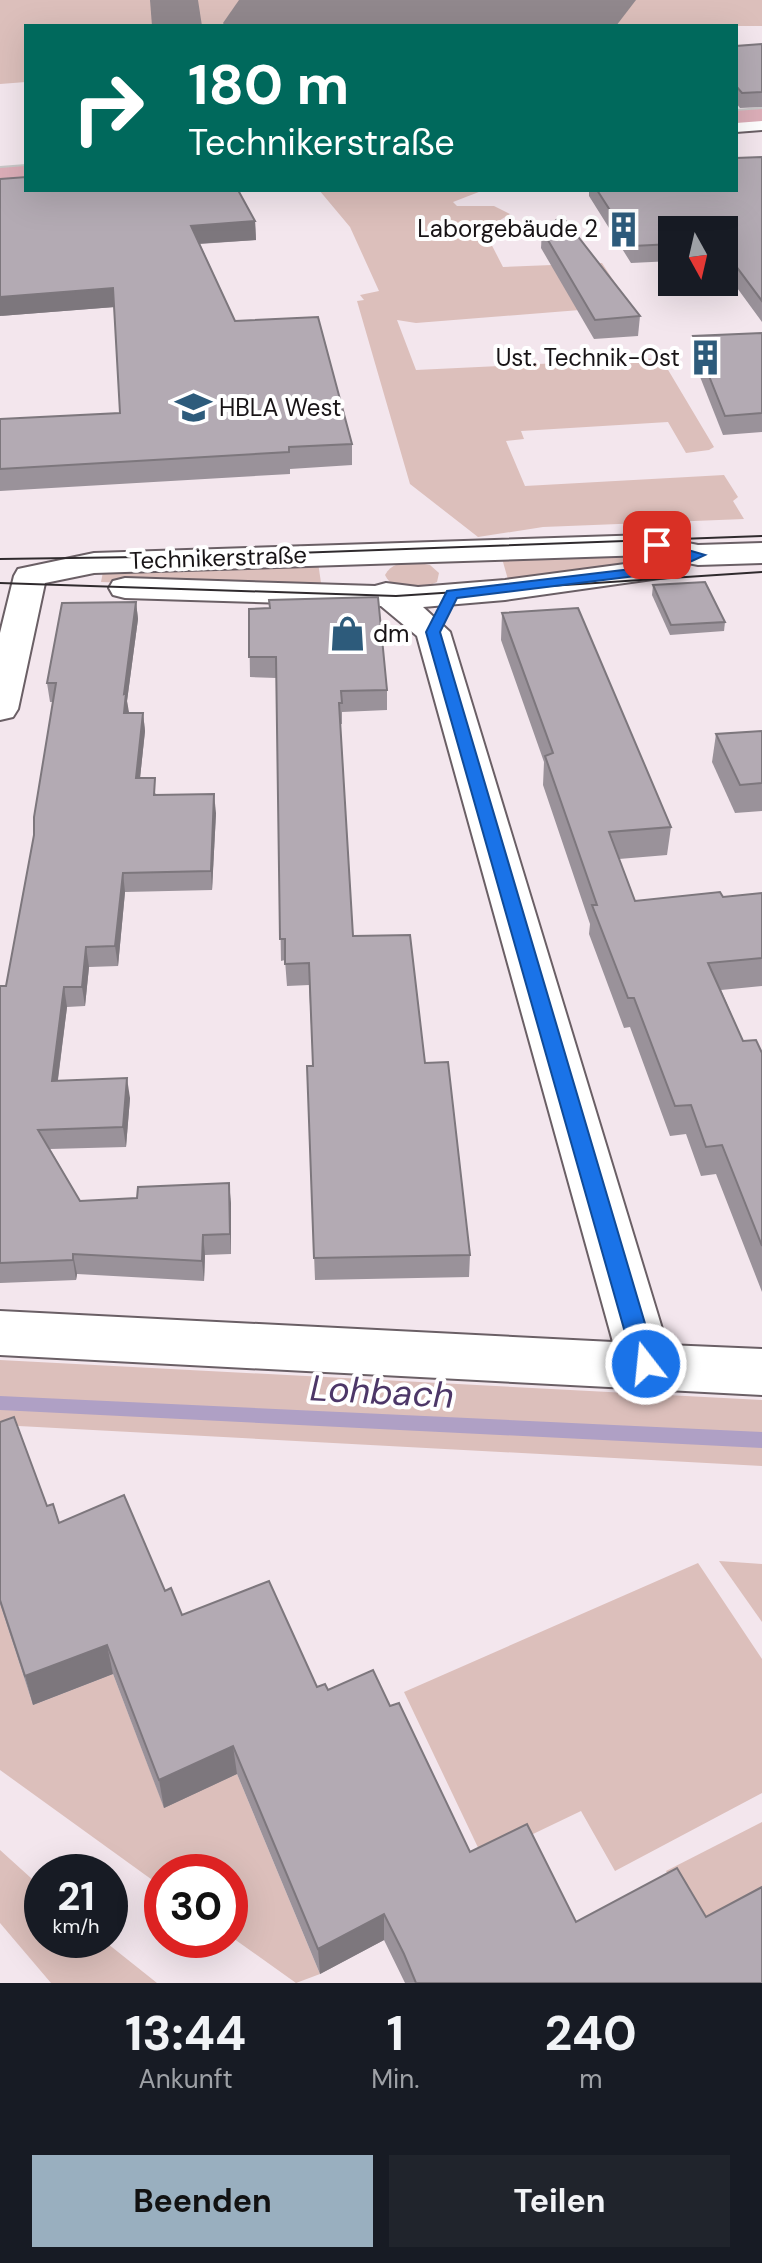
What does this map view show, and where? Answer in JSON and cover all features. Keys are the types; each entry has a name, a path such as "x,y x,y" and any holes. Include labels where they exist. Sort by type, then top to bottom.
{"main road":[{"path":"738,117 762,115"},
{"path":"0,174 24,172"}],"street":[{"path":"738,126 762,124"},
{"path":"0,183 24,181"},
{"name":"Technikerstraße","path":"15,575 94,563 408,552 657,545 698,555 762,553"},
{"name":"Technikerstraße","path":"408,552 431,553 452,563 458,576 422,599 369,581 366,573 369,566 387,555 408,552"},
{"name":"Technikerstraße","path":"15,575 91,586 422,599 668,568 698,555"},
{"path":"0,709 15,575"},
{"path":"422,599 646,1364"},
{"path":"0,1333 762,1372"}],"shaded area":[{"path":"0,0 762,0 762,26 24,24 24,82 0,84"},
{"path":"321,192 479,192 453,202 457,206 494,206 510,214 484,230 503,267 602,263 630,306 416,323 397,320 416,370 661,358 714,447 686,453 668,422 521,431 524,439 506,441 525,486 724,475 738,497 733,501 744,519 543,527 478,537 410,484 357,301 364,300 360,295 379,291 350,227"},
{"path":"654,553 666,556 667,560 509,583 501,555"},
{"path":"318,562 322,590 101,582 103,572"},
{"path":"414,562 430,565 439,573 437,582 408,588 394,585 385,575 397,564"},
{"path":"0,1360 762,1400 762,1466 0,1425"},
{"path":"719,1561 762,1564 762,1622"},
{"path":"698,1563 762,1659 762,1793 615,1871 581,1811 483,1858 404,1692"},
{"path":"0,1604 33,1705 113,1674 164,1807 237,1774 320,1974 296,1983 248,1949 248,1854 144,1854 144,1874 128,1862 128,1854 116,1854 0,1770"},
{"path":"762,1822 762,1895 697,1929 666,1871"},
{"path":"0,1850 24,1872 24,1951 0,1923"},
{"path":"30,1958 126,1958 157,1983 51,1983"}],"building":[{"path":"762,44 762,92 742,93 738,88 738,46"},
{"path":"762,157 762,301 738,269 738,216 658,216 658,245 633,246 598,192 738,192 738,158"},
{"path":"24,177 24,192 239,192 255,221 191,226 235,321 318,317 352,444 289,447 289,452 0,469 0,419 120,413 113,288 0,297 0,179"},
{"path":"562,216 640,316 595,320 542,230"},
{"path":"762,333 762,413 725,416 693,336"},
{"path":"705,582 725,622 671,625 653,585"},
{"path":"378,597 387,690 341,691 342,703 339,703 353,936 410,935 425,1063 448,1062 470,1255 314,1258 307,1066 313,1066 309,963 285,964 285,939 280,939 276,657 249,657 249,609 270,608 269,600"},
{"path":"136,602 124,713 143,713 136,778 155,778 154,795 214,794 211,871 123,873 115,946 86,947 82,987 64,987 52,1081 127,1078 123,1127 38,1130 80,1201 137,1198 138,1187 229,1183 230,1234 203,1235 202,1261 73,1254 73,1260 0,1263 0,986 6,986 34,835 34,817 56,683 47,683 62,603"},
{"path":"578,608 671,827 609,832 635,901 720,892 723,897 762,893 762,958 708,963 743,1041 756,1040 762,1053 762,1246 722,1145 706,1147 691,1105 675,1106 634,998 628,998 592,905 597,905 545,756 553,753 502,613"},
{"path":"762,731 762,783 740,785 716,734"},
{"path":"14,1417 47,1506 53,1504 59,1523 124,1495 165,1591 171,1588 182,1615 269,1581 317,1687 325,1684 328,1690 373,1670 390,1706 399,1703 470,1852 527,1824 576,1922 677,1868 706,1917 762,1887 762,1983 416,1983 384,1914 318,1949 233,1746 159,1780 107,1645 25,1676 0,1600 0,1422"}],"waterway":[{"name":"Lohbach","path":"0,1403 762,1440"}],"taxiway":[{"path":"174,0 177,24"}],"runway":[{"path":"285,23 576,0"}],"tram line":[{"path":"0,559 211,556 762,536"},
{"path":"0,583 396,596 762,572"}],"place":[{"name":"Laborgebäude 2","path":"624,229"},
{"name":"Ust. Technik-Ost","path":"706,358"},
{"name":"HBLA West","path":"193,408"},
{"name":"dm","path":"347,634"}],"route":[{"path":"646,1364 433,632 451,594 505,590 668,568 698,555 657,545"}]}
